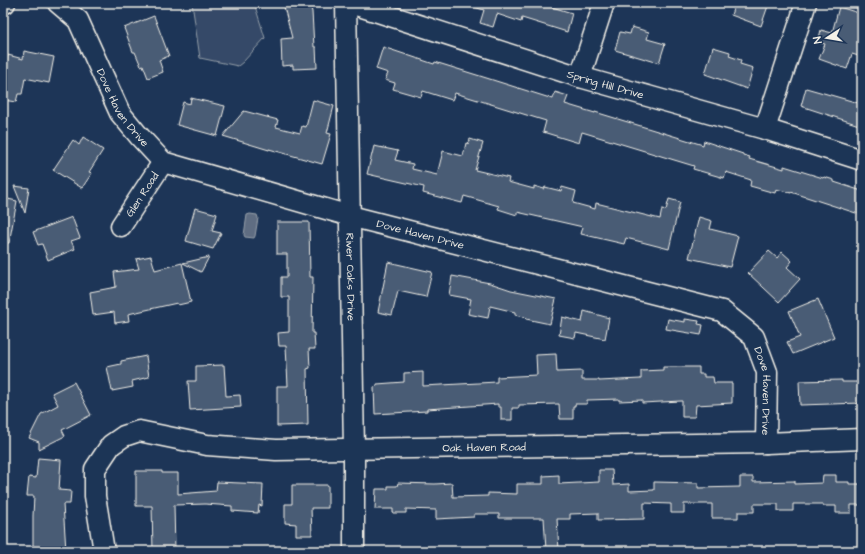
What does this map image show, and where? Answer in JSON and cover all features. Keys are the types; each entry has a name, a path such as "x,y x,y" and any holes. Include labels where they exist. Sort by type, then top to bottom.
{"street":[{"name":"Dove Haven Drive","path":"58,3 78,20 120,113 163,162 350,216 722,311 754,337 767,372 766,443"},
{"name":"River Oaks Drive","path":"346,3 354,448 354,551"},
{"name":"Spring Hill Drive","path":"350,3 580,77 765,129 862,160"},
{"path":"580,77 604,3"},
{"path":"765,129 806,3"},
{"name":"Glen Road","path":"121,226 163,162"},
{"name":"Oak Haven Road","path":"104,551 95,496 95,469 111,445 124,436 139,432 215,446 276,450 766,443 862,439"}],"shaded area":[{"path":"192,3 254,3 265,38 238,66 200,58"},
{"path":"247,215 257,215 258,218 254,238 245,237 244,235"}],"building":[{"path":"283,3 310,3 314,47 316,47 317,68 293,69 293,65 282,66 281,39 292,38"},
{"path":"470,3 553,3 552,7 572,13 567,32 522,18 521,22 497,14 493,27 480,23 484,10 470,6"},
{"path":"735,3 769,3 761,26 731,15"},
{"path":"839,7 862,14 862,57 852,54 847,69 819,59 825,44 818,42 821,30 832,33"},
{"path":"154,16 169,56 159,60 163,72 148,78 143,65 141,66 135,52 133,52 124,28"},
{"path":"632,27 649,32 647,39 665,44 659,63 615,50 620,32 630,34"},
{"path":"383,47 434,64 435,62 553,99 555,92 568,96 565,104 703,145 704,141 743,154 750,157 749,159 784,169 784,166 834,180 834,182 862,191 862,215 791,192 776,189 775,193 750,186 751,180 726,172 724,178 693,169 694,166 582,132 579,143 543,132 546,121 455,93 452,100 423,91 421,97 393,89 395,83 385,80 388,73 376,69"},
{"path":"713,47 730,52 729,56 741,60 740,64 753,68 747,89 705,74"},
{"path":"24,51 54,57 49,83 25,78 22,94 18,94 16,102 3,100 3,79 8,55 23,59"},
{"path":"806,88 862,104 862,126 801,106"},
{"path":"191,98 225,106 217,136 177,125 183,102 190,104"},
{"path":"313,100 334,106 327,133 331,134 322,164 223,136 244,111 278,120 276,127 300,133 302,126 306,127"},
{"path":"83,137 103,150 89,172 92,173 82,188 53,170 73,140 79,145"},
{"path":"470,139 483,143 475,170 509,178 508,182 534,189 534,186 561,191 562,187 576,191 573,203 595,209 596,203 660,219 662,209 666,210 669,199 680,202 669,249 626,238 624,244 581,234 583,227 517,212 517,215 498,209 499,206 464,196 462,203 423,193 424,187 367,174 374,146 398,151 395,160 413,164 412,169 437,175 443,151 463,156 466,143 468,144"},
{"path":"14,186 29,188 25,213"},
{"path":"3,198 17,201 9,243 3,243"},
{"path":"195,208 217,214 212,231 221,233 213,249 186,241"},
{"path":"72,217 80,238 71,241 75,249 48,260 42,244 38,245 33,232"},
{"path":"699,217 712,221 710,229 738,236 730,267 689,258"},
{"path":"277,222 309,222 310,277 313,277 312,333 314,333 315,349 309,349 310,368 307,369 308,425 277,426 277,386 288,386 286,346 279,346 278,333 289,332 289,297 281,297 281,277 287,277 287,254 277,254"},
{"path":"769,251 777,258 782,252 792,261 787,267 800,279 779,302 748,273"},
{"path":"151,256 155,270 182,263 191,302 178,305 177,303 128,314 129,321 115,323 114,312 93,315 90,292 116,287 114,272 139,269 136,259"},
{"path":"209,257 201,272 183,263"},
{"path":"388,262 432,272 426,297 398,291 392,315 378,312"},
{"path":"452,276 490,283 511,290 556,299 550,324 526,319 527,318 515,315 515,312 490,306 488,318 468,314 471,299 449,295"},
{"path":"818,299 834,337 793,354 787,342 800,337 789,311"},
{"path":"584,311 609,318 605,339 576,333 575,338 559,335 562,317 582,322"},
{"path":"668,319 685,322 685,319 699,321 698,324 703,325 701,335 666,329"},
{"path":"556,354 557,372 582,371 582,380 599,381 641,379 641,371 663,370 663,367 699,367 699,374 704,374 704,377 713,377 714,383 732,383 732,403 696,405 695,417 682,417 682,401 642,403 642,400 619,401 619,399 587,400 587,404 575,404 575,406 573,406 573,419 560,419 559,404 519,405 519,408 512,408 512,420 501,420 501,407 498,407 498,404 427,409 427,411 375,414 374,387 377,386 377,384 404,382 404,373 423,372 423,386 497,382 497,377 537,375 536,355"},
{"path":"146,356 149,377 132,381 133,387 112,391 107,367 121,364 121,361"},
{"path":"224,365 226,396 240,395 241,407 190,410 188,381 196,381 196,366"},
{"path":"842,380 842,382 862,382 862,403 800,405 799,381"},
{"path":"74,382 91,415 62,430 65,436 39,449 39,442 29,438 41,414 58,405 52,393"},
{"path":"38,458 61,460 59,490 71,491 70,504 63,504 66,551 33,551 34,496 27,496 29,477 36,478"},
{"path":"599,470 612,470 613,485 629,484 629,491 654,490 654,482 698,483 698,488 740,487 740,477 753,477 753,482 795,481 795,484 822,483 823,475 836,475 836,482 862,484 862,505 851,505 851,513 836,513 836,506 823,506 823,504 793,504 793,511 778,511 778,504 754,504 754,512 738,512 738,518 712,518 712,504 684,504 684,513 671,513 671,504 644,503 644,519 598,520 598,513 570,514 570,519 557,519 559,550 546,550 544,518 499,518 499,514 474,514 474,517 436,519 436,510 406,509 406,513 393,513 393,509 375,509 376,489 388,489 388,486 397,486 398,483 452,483 453,497 488,496 488,493 517,494 517,484 543,484 543,476 559,475 559,484 599,482"},
{"path":"136,471 162,471 162,473 178,473 178,494 216,491 217,482 263,484 262,506 259,505 258,513 232,511 232,506 205,504 174,505 175,551 153,551 152,506 136,506"},
{"path":"292,485 328,485 328,508 311,508 312,535 296,535 296,524 285,523 285,504 292,504"}]}
